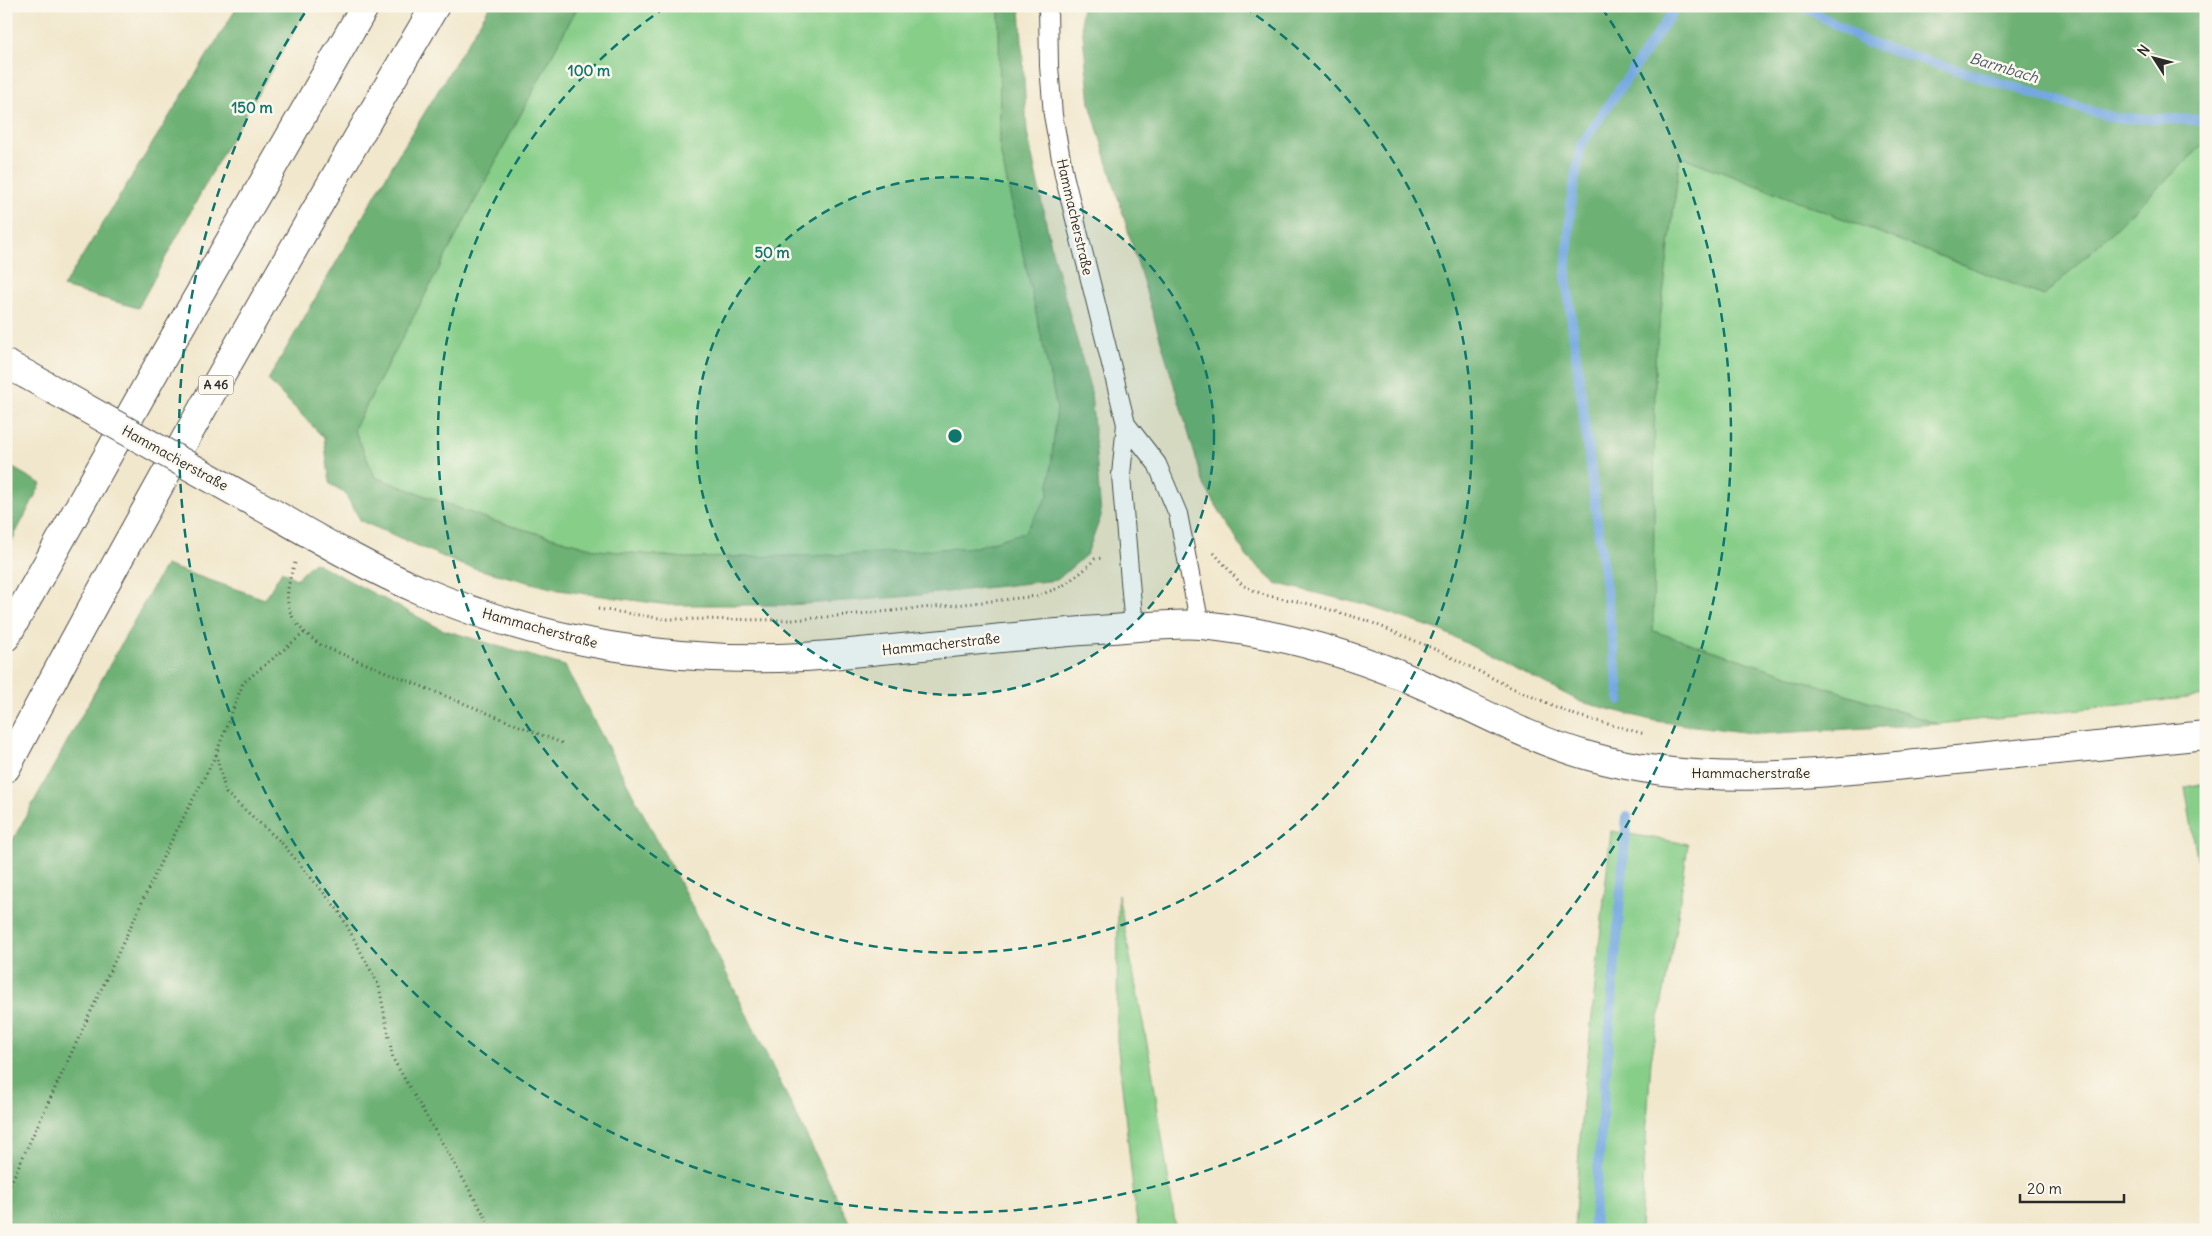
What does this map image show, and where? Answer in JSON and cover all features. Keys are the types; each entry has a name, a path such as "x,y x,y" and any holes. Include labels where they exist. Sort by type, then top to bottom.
{"main road":[{"path":"6,637 159,364 366,6"},
{"name":"A 46","path":"6,768 72,644 285,260 435,6"},
{"name":"Hammacherstraße","path":"17,369 306,532 420,590 478,612 554,634 612,647 672,655 739,658 804,657 1042,634 1200,625 1289,640 1367,662 1420,684 1535,738 1592,757 1675,773 1715,776 1770,776 1846,771 2206,735"}],"lane":[{"name":"Hammacherstraße","path":"1048,6 1049,66 1053,115 1064,175 1126,424 1121,475 1134,628"},
{"name":"Hammacherstraße","path":"1126,424 1157,464 1178,514 1200,625"}],"path":[{"path":"306,532 286,596 294,618 304,633 322,646 564,744"},
{"path":"6,1193 165,853 216,754 243,683 304,633"},
{"path":"216,754 226,793 281,842 339,911 379,986 393,1059 493,1230"}],"green space":[{"path":"238,6 309,6 221,156 138,308 63,287"},
{"path":"490,6 578,6 354,429 375,477 490,520 598,550 686,558 843,555 976,547 1025,532 1048,496 1057,408 1000,150 999,6 1020,6 1027,132 1052,251 1091,391 1101,516 1087,554 1057,580 901,597 790,605 668,605 559,590 462,565 361,521 344,492 330,484 324,438 268,380 395,161"},
{"path":"578,6 999,6 1000,150 1057,408 1048,497 1025,532 976,547 843,555 686,558 598,550 490,520 375,477 354,429"},
{"path":"1082,6 2206,6 2206,142 2044,296 1680,156 1655,360 1653,631 1938,724 1759,734 1655,721 1581,702 1442,631 1365,605 1275,583 1247,557 1204,485 1090,104 1081,16"},
{"path":"2206,142 2206,696 1938,724 1653,631 1655,360 1680,156 2044,296"},
{"path":"6,464 41,484 6,552"},
{"path":"314,562 441,629 565,666 709,938 853,1230 6,1230 6,852 165,565 265,599 282,571 296,579"},
{"path":"2206,783 2206,911 2185,787"},
{"path":"1611,831 1688,844 1677,923 1651,1060 1640,1230 1574,1230 1581,1122"},
{"path":"1118,895 1151,1064 1176,1230 1139,1230 1136,1216 1117,1040"}],"waterway":[{"path":"1620,700 1566,276 1571,201 1581,145 1677,6"},
{"name":"Barmbach","path":"1803,6 1866,42 2114,118 2206,120"},
{"path":"1593,1230 1627,816"}]}
